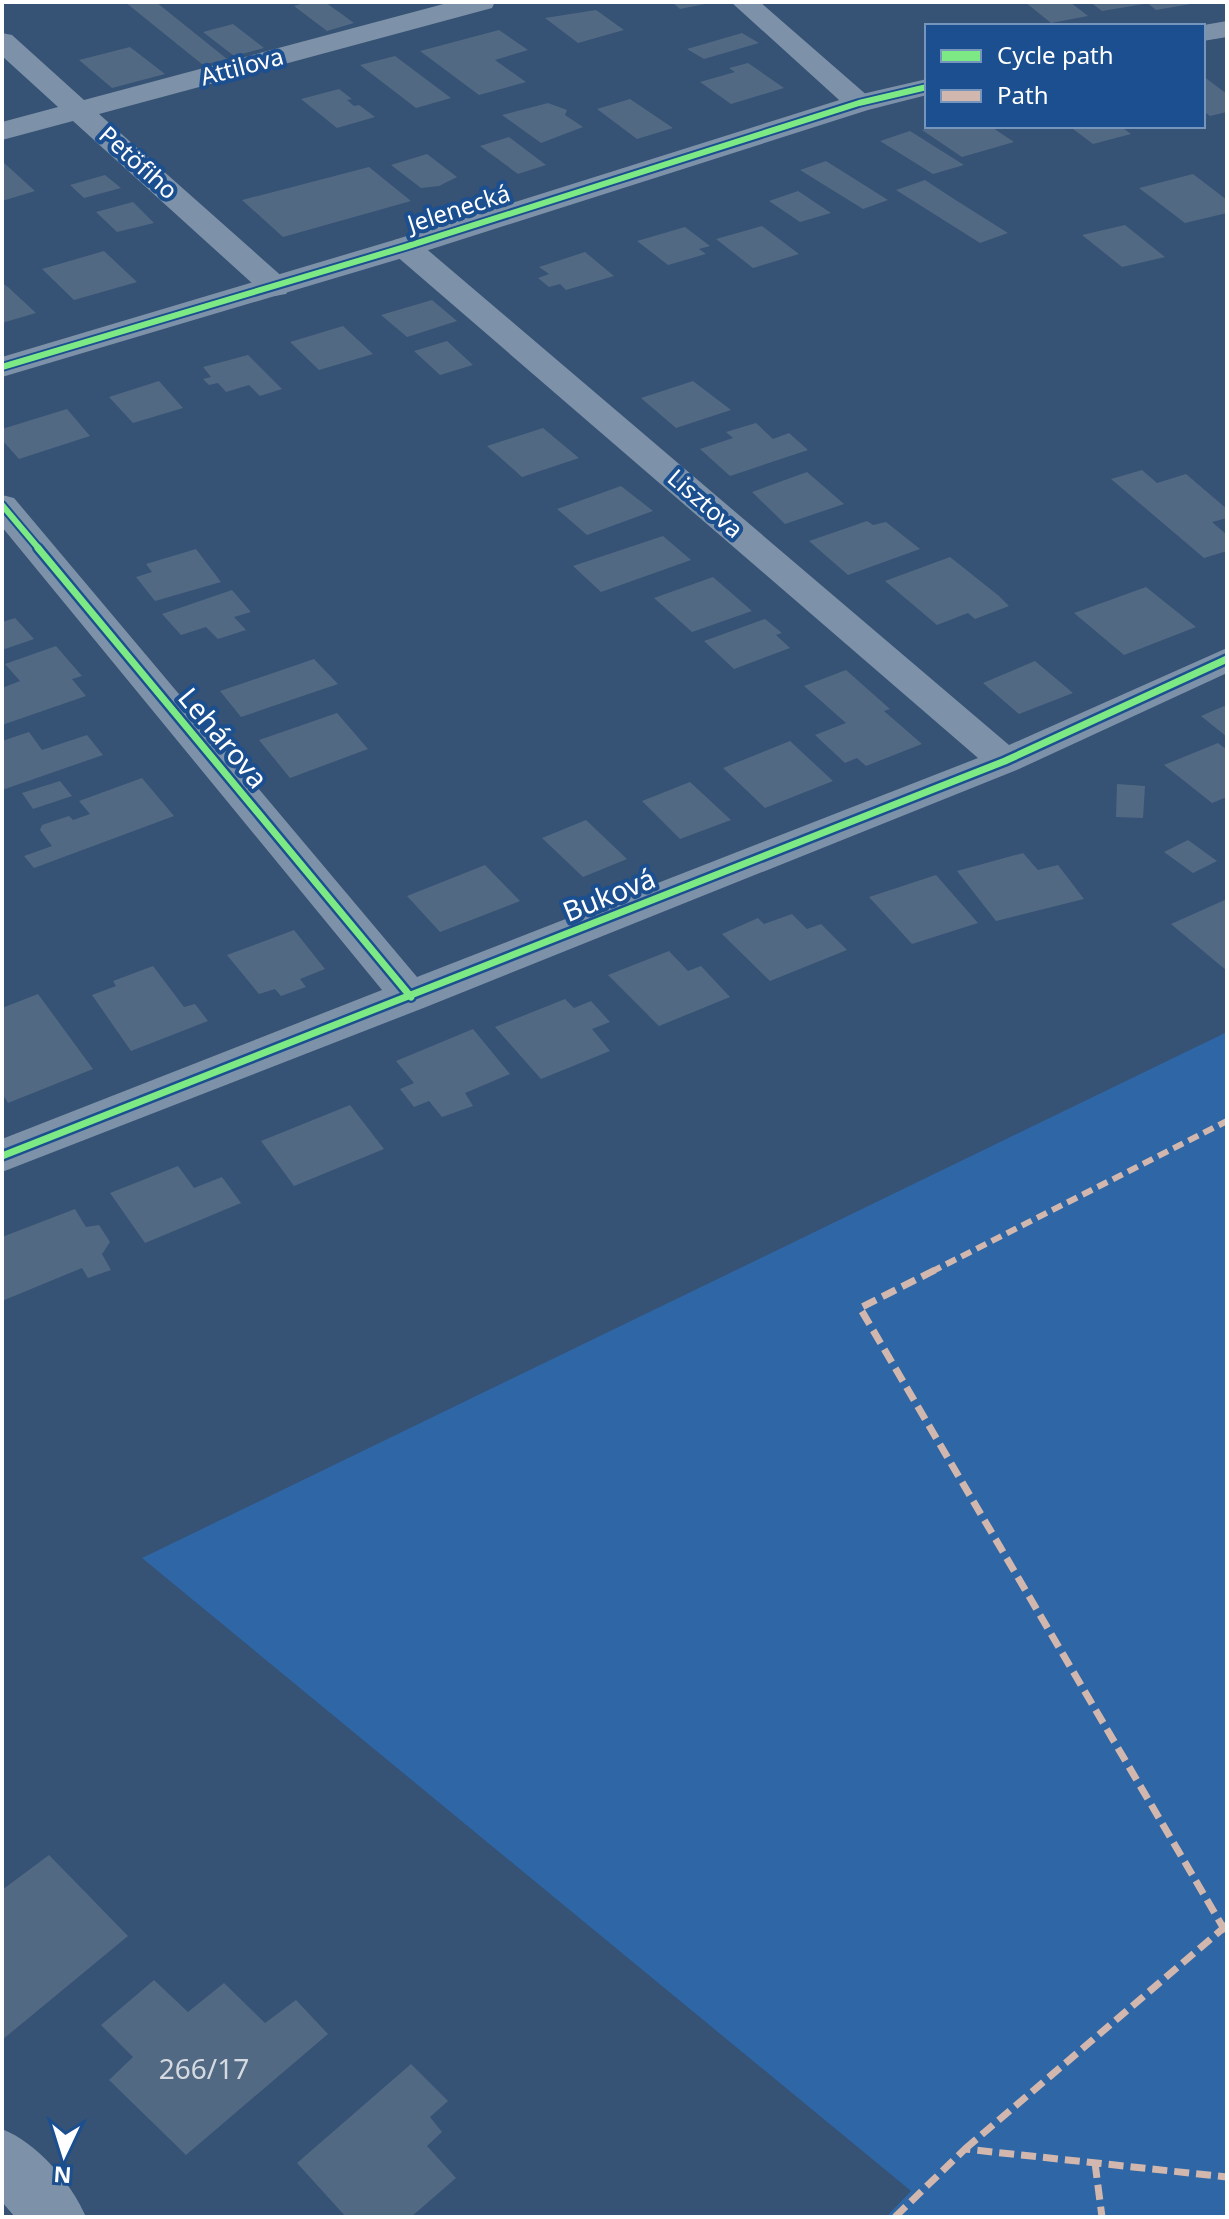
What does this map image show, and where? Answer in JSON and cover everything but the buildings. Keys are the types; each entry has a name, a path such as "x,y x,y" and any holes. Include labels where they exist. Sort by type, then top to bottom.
{"street":[{"path":"367,2 400,25"},
{"name":"Attilova","path":"2,131 482,2"},
{"path":"744,2 859,103"},
{"path":"1205,33 1227,29"},
{"name":"Petöfiho","path":"2,41 275,287"},
{"name":"Jelenecká","path":"2,367 405,247 859,103 925,87"},
{"name":"Lisztova","path":"405,247 1005,761"},
{"name":"Lehárova","path":"2,505 411,997"},
{"name":"Buková","path":"2,1156 1005,761 1227,659"},
{"path":"2,2158 55,2217"}],"shaded area":[{"path":"1227,1032 1227,2217 886,2217 911,2191 142,1558"}],"marked path":[{"path":"1227,1121 860,1308 1227,1934"},
{"path":"965,2149 1227,1925"},
{"path":"895,2217 965,2149 1227,2177"},
{"path":"1095,2163 1102,2217"}],"cycle path":[{"path":"2,367 405,247 859,103 925,87"},
{"path":"2,505 411,997"},
{"path":"2,1156 1005,761 1227,659"}]}
